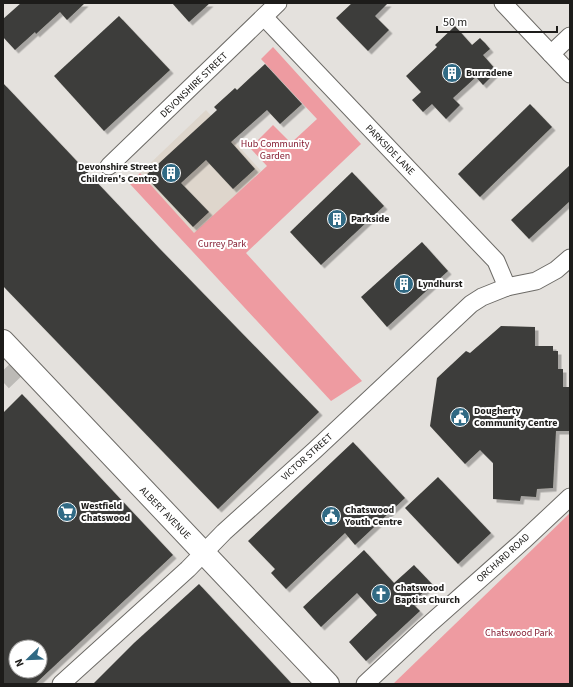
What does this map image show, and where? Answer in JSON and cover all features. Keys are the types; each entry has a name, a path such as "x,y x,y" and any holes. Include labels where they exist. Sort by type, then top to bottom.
{"main road":[{"name":"ALBERT AVENUE","path":"3,342 328,684"}],"street":[{"name":"DEVONSHIRE STREET","path":"109,166 278,3"},
{"path":"503,3 570,74"},
{"name":"PARKSIDE LANE","path":"264,17 496,261 507,287"},
{"path":"551,54 570,36"},
{"name":"VICTOR STREET","path":"61,684 188,569 224,532 315,450 471,304 482,297 507,287 536,280 556,270 570,258"},
{"name":"ORCHARD ROAD","path":"365,684 570,497"}],"shaded area":[{"name":"Devonshire Street Children's Centre","path":"206,110 261,171 194,234 140,173"}],"green space":[{"name":"Currey Park","path":"273,47 361,144 246,253 362,381 331,401 130,184 140,173 194,233 267,166 250,148 273,125 291,143 317,119 261,59"},
{"name":"Chatswood Park","path":"570,513 570,684 393,684"}],"building":[{"path":"21,3 85,3 67,20 60,12 36,34 35,32 15,50 3,37 3,19"},
{"path":"172,3 210,3 189,22"},
{"path":"352,3 388,3 375,16 389,30 368,51 336,18"},
{"path":"119,16 170,70 104,131 54,76"},
{"name":"Burradene","path":"455,26 472,45 480,38 485,43 490,49 483,55 497,71 483,85 476,77 453,98 460,105 446,119 432,104 423,112 412,100 421,92 406,76 437,47 435,45"},
{"path":"265,64 302,104 280,124 267,110 231,142 255,169 233,189 206,160 181,183 209,212 193,227 145,176 217,110 214,107 235,88 237,90"},
{"path":"3,83 159,248 319,412 218,509 3,286"},
{"path":"530,104 552,127 480,197 458,174"},
{"path":"570,165 570,201 529,239 511,220"},
{"name":"Parkside","path":"352,172 384,206 321,265 290,232"},
{"name":"Lyndhurst","path":"422,242 448,271 387,327 361,297"},
{"path":"501,326 535,327 535,346 553,346 553,351 558,351 558,369 563,369 563,387 570,387 570,431 556,431 553,488 537,489 536,497 521,496 520,501 493,499 493,463 480,450 465,464 430,426 437,378 466,351 470,353"},
{"name":"Westfield Chatswood","path":"22,394 173,555 48,672 48,639 8,639 8,679 40,679 35,684 3,684 3,413"},
{"name":"Chatswood Youth Centre","path":"353,442 405,498 355,545 345,533 286,589 271,573 275,569 248,541"},
{"path":"438,477 491,533 458,564 405,508"},
{"name":"Chatswood Baptist Church","path":"364,550 394,583 414,565 432,584 412,603 420,611 366,661 349,642 377,615 357,593 321,627 303,607"},
{"path":"199,584 292,684 93,684 134,643"}],"tunnel":[{"path":"3,382 23,363"}],"place":[{"name":"Burradene","path":"452,73"},
{"name":"Devonshire Street Children's Centre","path":"171,173"},
{"name":"Parkside","path":"337,219"},
{"name":"Lyndhurst","path":"404,284"},
{"name":"Dougherty Community Centre","path":"460,417"},
{"name":"Westfield Chatswood","path":"67,512"},
{"name":"Chatswood Youth Centre","path":"331,516"},
{"name":"Chatswood Baptist Church","path":"381,594"}],"park label":[{"name":"Hub Community Garden","path":"275,150"}]}
